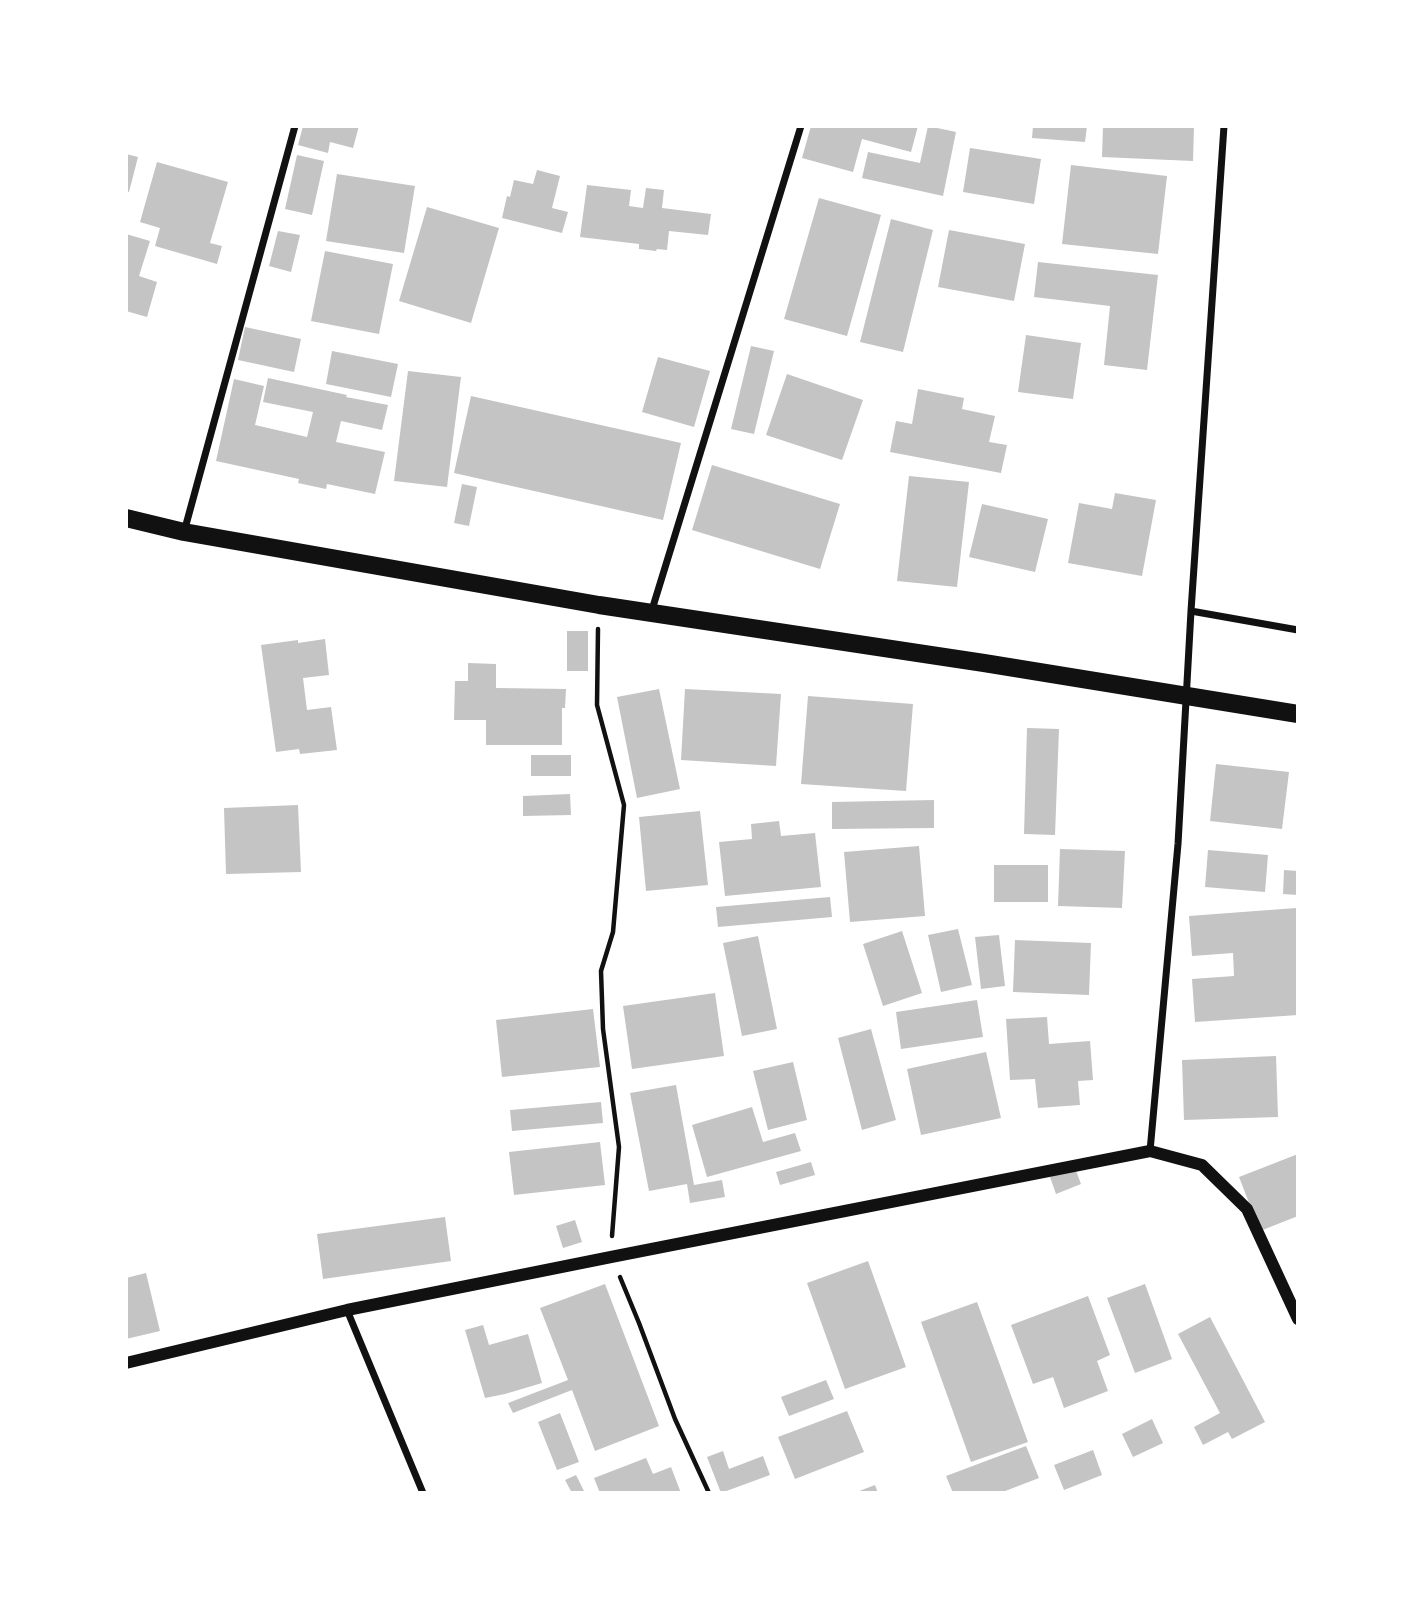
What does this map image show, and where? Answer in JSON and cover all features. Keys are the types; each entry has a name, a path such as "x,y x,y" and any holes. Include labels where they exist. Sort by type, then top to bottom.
{"main road":[{"path":"126,518 184,532 599,605 1298,714"}],"street":[{"path":"184,532 295,126"},
{"path":"651,613 801,126"},
{"path":"1150,1151 1178,844 1185,696 1224,126"},
{"path":"1191,611 1298,630"},
{"path":"126,1363 346,1310 1150,1151 1202,1165 1247,1209 1298,1319"},
{"path":"346,1310 423,1493"}],"path":[{"path":"599,605 597,705 624,805 613,932 601,971 603,1029 619,1147 611,1257 675,1419 709,1493"}],"building":[{"path":"303,126 359,126 353,148 330,142 328,153 298,145"},
{"path":"811,126 918,126 911,152 862,139 853,172 802,158"},
{"path":"928,126 956,132 943,196 862,178 868,152 920,163"},
{"path":"1033,126 1087,126 1085,142 1032,138"},
{"path":"1103,126 1194,126 1193,161 1102,157"},
{"path":"970,148 1041,159 1034,204 963,192"},
{"path":"126,154 138,157 129,192 126,191"},
{"path":"297,155 324,161 312,215 285,209"},
{"path":"157,162 228,182 210,243 222,246 217,264 155,246 160,228 140,222"},
{"path":"1071,165 1167,176 1158,254 1062,244"},
{"path":"537,170 560,176 552,208 568,212 562,233 502,218 514,180 533,184"},
{"path":"337,174 415,186 404,253 326,241"},
{"path":"587,185 631,190 629,206 643,208 646,188 664,190 662,208 711,214 708,235 669,231 667,250 656,251 639,249 639,244 580,237"},
{"path":"819,198 881,215 847,336 784,319"},
{"path":"427,207 499,228 471,323 399,301"},
{"path":"891,219 933,230 903,352 860,342"},
{"path":"949,230 1025,244 1014,301 938,287"},
{"path":"278,231 300,235 291,272 269,266"},
{"path":"126,234 150,241 139,276 157,282 147,317 126,311"},
{"path":"325,251 393,264 379,334 311,321"},
{"path":"1038,262 1158,275 1147,370 1104,365 1110,306 1034,297"},
{"path":"245,327 301,339 294,372 238,360"},
{"path":"1026,335 1081,343 1073,399 1018,392"},
{"path":"751,346 774,351 754,434 731,429"},
{"path":"332,351 398,364 391,397 326,384"},
{"path":"658,357 710,371 694,427 642,412"},
{"path":"408,371 461,377 447,487 394,481"},
{"path":"787,374 863,400 842,460 766,435"},
{"path":"268,378 388,405 382,430 341,421 336,442 385,452 375,494 327,484 326,489 298,483 299,479 216,461 234,379 264,386 255,425 307,437 313,412 263,402"},
{"path":"918,389 964,398 962,409 995,416 989,442 1007,445 1001,473 890,452 896,421 912,424"},
{"path":"471,396 681,443 663,520 454,473"},
{"path":"712,465 840,504 820,569 692,530"},
{"path":"909,476 969,482 957,587 897,581"},
{"path":"462,484 477,487 469,526 454,523"},
{"path":"1115,493 1156,500 1142,576 1068,563 1079,503 1112,509"},
{"path":"982,504 1048,519 1035,572 969,557"},
{"path":"567,631 588,631 588,671 567,671"},
{"path":"325,639 329,675 303,678 307,710 331,707 337,750 300,754 299,749 276,752 261,645"},
{"path":"468,663 496,664 496,688 566,689 565,708 562,708 562,745 486,745 486,720 454,720 455,681 468,681"},
{"path":"659,689 680,789 637,798 617,697"},
{"path":"685,689 781,694 776,766 681,760"},
{"path":"808,696 913,704 906,791 801,784"},
{"path":"1027,728 1059,729 1055,835 1024,834"},
{"path":"531,755 571,755 571,776 531,776"},
{"path":"1216,764 1289,772 1282,829 1210,821"},
{"path":"570,794 571,815 523,816 523,796"},
{"path":"934,800 934,828 832,829 832,802"},
{"path":"298,805 301,872 226,874 224,808"},
{"path":"700,811 708,885 646,891 639,817"},
{"path":"779,821 781,836 815,833 821,887 725,896 719,842 752,839 751,824"},
{"path":"919,846 925,916 850,922 844,852"},
{"path":"1060,849 1125,851 1122,908 1058,906"},
{"path":"1208,850 1268,855 1265,892 1205,887"},
{"path":"994,865 1048,865 1048,902 994,902"},
{"path":"1284,870 1298,871 1298,895 1283,894"},
{"path":"830,897 832,917 718,927 716,907"},
{"path":"1296,908 1298,1015 1195,1022 1192,979 1234,976 1233,953 1192,956 1189,916"},
{"path":"958,929 972,985 941,992 928,935"},
{"path":"902,931 922,993 883,1006 863,944"},
{"path":"999,935 1005,986 981,989 975,937"},
{"path":"758,936 777,1029 742,1036 723,943"},
{"path":"1015,940 1091,943 1089,995 1013,992"},
{"path":"715,993 724,1056 632,1069 623,1006"},
{"path":"977,1000 983,1037 901,1049 896,1012"},
{"path":"593,1009 600,1067 502,1077 496,1020"},
{"path":"1047,1017 1049,1044 1090,1041 1093,1080 1078,1081 1080,1105 1038,1108 1035,1079 1010,1080 1006,1019"},
{"path":"871,1029 896,1120 862,1130 838,1038"},
{"path":"986,1052 1001,1118 921,1135 907,1069"},
{"path":"1276,1056 1278,1117 1184,1120 1182,1060"},
{"path":"793,1062 807,1120 768,1130 753,1071"},
{"path":"676,1085 694,1185 722,1180 725,1197 690,1203 687,1184 649,1191 630,1093"},
{"path":"601,1102 603,1123 512,1131 510,1110"},
{"path":"752,1107 763,1142 795,1133 801,1151 707,1177 692,1125"},
{"path":"600,1142 605,1185 514,1195 509,1152"},
{"path":"1298,1154 1298,1216 1260,1231 1239,1177"},
{"path":"811,1162 815,1175 780,1185 776,1172"},
{"path":"1075,1168 1081,1184 1056,1194 1050,1177"},
{"path":"445,1217 451,1261 323,1279 317,1234"},
{"path":"575,1220 582,1242 563,1248 556,1226"},
{"path":"868,1261 906,1367 845,1389 807,1283"},
{"path":"146,1273 160,1331 126,1339 126,1278"},
{"path":"605,1284 659,1426 595,1451 572,1390 513,1413 508,1403 568,1380 540,1308"},
{"path":"1145,1284 1172,1359 1135,1373 1107,1298"},
{"path":"1088,1296 1110,1355 1097,1361 1108,1391 1064,1408 1053,1377 1033,1384 1011,1325"},
{"path":"977,1302 1028,1442 971,1462 921,1322"},
{"path":"1210,1317 1265,1422 1232,1439 1228,1432 1203,1445 1194,1427 1220,1413 1178,1334"},
{"path":"483,1325 489,1345 528,1334 542,1383 485,1398 465,1330"},
{"path":"826,1380 834,1399 789,1416 781,1397"},
{"path":"847,1411 864,1452 795,1479 778,1437"},
{"path":"560,1413 579,1462 557,1470 538,1422"},
{"path":"1152,1419 1163,1443 1133,1457 1122,1434"},
{"path":"1026,1446 1039,1478 1000,1493 953,1493 946,1476"},
{"path":"1093,1450 1102,1475 1064,1490 1054,1465"},
{"path":"723,1451 729,1469 763,1456 770,1475 721,1493 707,1457"},
{"path":"646,1458 653,1474 671,1467 681,1493 600,1493 594,1478"},
{"path":"576,1475 585,1493 572,1493 565,1480"},
{"path":"875,1485 878,1493 854,1493"}]}
